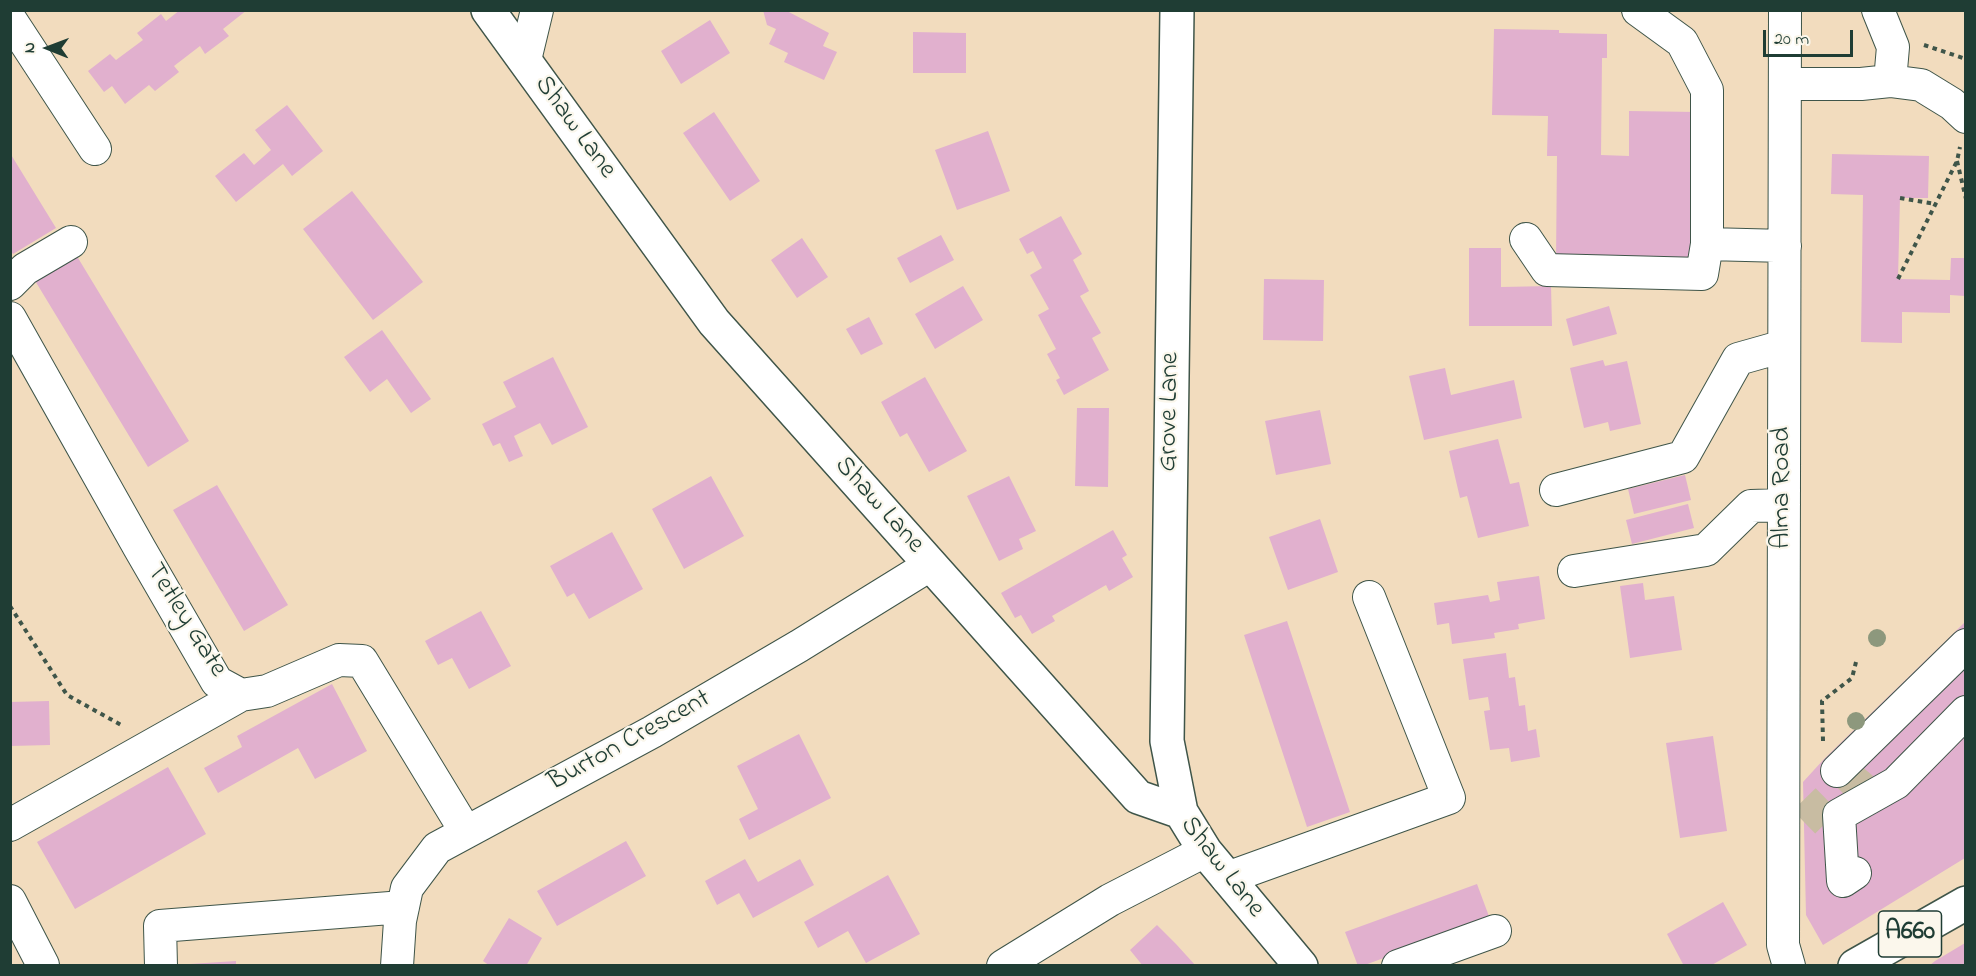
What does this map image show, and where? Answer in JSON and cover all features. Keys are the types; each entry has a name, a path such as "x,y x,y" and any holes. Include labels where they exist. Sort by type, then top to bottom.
{"main road":[{"name":"Shaw Lane","path":"488,10 714,322 1138,797 1180,812 1205,851 1301,966"},
{"name":"Grove Lane","path":"1177,10 1167,741 1180,812"},
{"name":"A660","path":"1855,966 1965,903"}],"street":[{"path":"525,60 537,10"},
{"path":"1526,239 1547,270 1702,274 1707,244 1707,90 1682,42 1638,10"},
{"name":"Alma Road","path":"1785,10 1784,505 1794,825 1783,945 1789,966"},
{"path":"1878,10 1893,47 1890,81"},
{"path":"10,19 95,149"},
{"path":"1785,84 1861,84 1890,81 1921,85 1952,104 1963,129"},
{"path":"10,284 25,268 71,242"},
{"path":"1707,244 1785,246"},
{"name":"Tetley Gate","path":"10,318 217,682 241,695 267,691 339,660 362,661 466,832"},
{"path":"1556,490 1683,457 1738,360 1785,346"},
{"path":"1574,571 1706,550 1751,506 1784,505"},
{"name":"Burton Crescent","path":"397,966 407,888 437,848 652,732 799,646 930,565"},
{"path":"1227,878 1449,798 1369,597"},
{"path":"1830,759 1965,645"},
{"path":"10,825 241,695"},
{"path":"1855,873 1843,881 1839,815 1896,783 1965,712"},
{"path":"1003,966 1110,900 1205,851"},
{"path":"10,901 43,965"},
{"path":"161,966 160,926 403,907"},
{"path":"1398,966 1495,930"}],"path":[{"path":"1893,47 1923,44 1965,59"},
{"path":"1898,279 1958,161 1963,129"},
{"path":"1958,161 1965,199"},
{"path":"1900,198 1936,204"},
{"path":"10,606 67,695 155,743"},
{"path":"1830,759 1822,701 1852,678 1856,662"}],"building":[{"path":"180,10 247,10 223,29 229,36 205,54 200,46 174,66 179,72 155,91 149,85 125,104 112,86 104,92 88,71 110,54 116,60 143,40 137,33 161,14 166,21"},
{"path":"763,10 785,10 829,33 823,46 837,52 824,80 784,62 788,53 769,44 776,29 767,25"},
{"path":"710,20 730,53 681,84 661,51"},
{"path":"1494,29 1559,30 1559,33 1607,34 1607,58 1602,58 1601,155 1629,156 1629,111 1697,112 1695,262 1556,260 1557,156 1547,156 1548,116 1492,115"},
{"path":"913,32 966,33 966,73 913,73"},
{"path":"287,105 323,151 292,176 283,164 236,202 215,176 244,153 254,165 271,150 255,130"},
{"path":"714,112 760,181 730,201 683,133"},
{"path":"988,131 1010,191 957,210 935,150"},
{"path":"10,153 56,228 13,254 10,250"},
{"path":"1832,154 1929,156 1928,198 1900,198 1898,279 1950,280 1951,258 1965,258 1965,296 1950,295 1950,313 1902,312 1902,343 1861,342 1863,195 1831,194"},
{"path":"352,191 423,282 373,320 303,229"},
{"path":"1061,216 1082,254 1073,260 1089,291 1080,296 1101,333 1092,338 1109,370 1064,395 1056,380 1060,378 1047,354 1056,349 1038,315 1049,309 1030,275 1042,268 1033,251 1027,254 1019,239"},
{"path":"941,235 954,260 910,283 897,258"},
{"path":"802,238 828,277 797,298 771,260"},
{"path":"1469,248 1501,248 1501,287 1551,286 1552,326 1469,326"},
{"path":"75,253 189,441 148,467 34,279"},
{"path":"1264,279 1324,280 1323,341 1263,340"},
{"path":"963,286 983,320 935,349 915,314"},
{"path":"1609,306 1617,334 1573,346 1566,319"},
{"path":"869,317 883,344 861,355 846,329"},
{"path":"382,330 431,399 411,413 387,379 370,392 344,357"},
{"path":"553,357 588,427 552,445 540,423 514,436 523,456 509,462 500,443 493,446 482,424 516,407 503,382"},
{"path":"1603,360 1605,366 1627,361 1641,424 1610,431 1608,422 1584,428 1570,368"},
{"path":"1445,368 1451,395 1514,380 1522,418 1424,440 1409,376"},
{"path":"925,377 967,451 929,472 907,433 900,437 881,402"},
{"path":"1077,408 1109,408 1108,487 1075,486"},
{"path":"1320,410 1331,464 1276,475 1265,421"},
{"path":"1498,439 1510,484 1519,482 1529,526 1478,538 1467,496 1460,498 1449,451"},
{"path":"1685,475 1691,500 1634,514 1628,489"},
{"path":"711,476 744,536 684,569 652,509"},
{"path":"1009,476 1036,531 1019,539 1023,549 999,561 967,496"},
{"path":"217,485 288,605 244,631 173,510"},
{"path":"1688,504 1694,528 1632,544 1626,520"},
{"path":"1320,519 1338,572 1288,590 1269,537"},
{"path":"1113,530 1127,555 1122,558 1133,577 1109,591 1106,585 1052,616 1055,621 1032,634 1021,615 1015,618 1001,593"},
{"path":"612,532 643,589 589,619 574,593 567,597 550,566"},
{"path":"1539,576 1545,619 1518,624 1519,629 1494,633 1495,638 1452,644 1449,623 1437,625 1434,603 1488,595 1490,602 1500,600 1497,582"},
{"path":"1643,583 1645,600 1674,596 1682,650 1630,658 1620,586"},
{"path":"481,611 511,666 469,689 452,658 438,665 425,641"},
{"path":"1287,621 1350,812 1307,827 1244,635"},
{"path":"1965,622 1965,858 1823,945 1806,915 1803,782"},
{"path":"1506,653 1509,678 1515,677 1519,706 1525,705 1528,731 1536,729 1540,757 1511,762 1509,748 1490,750 1484,711 1490,710 1488,697 1469,700 1463,659"},
{"path":"332,684 367,751 315,779 298,748 218,793 204,768 242,747 237,736"},
{"path":"49,701 50,745 10,746 10,702"},
{"path":"799,734 831,798 749,840 739,819 758,809 737,766"},
{"path":"1713,736 1727,831 1680,838 1666,743"},
{"path":"168,767 206,834 75,909 37,842"},
{"path":"626,841 646,876 557,926 537,891"},
{"path":"745,859 758,882 800,859 814,885 753,918 739,893 717,905 705,881"},
{"path":"888,875 920,934 866,963 848,931 818,948 804,922"},
{"path":"1477,884 1490,919 1358,966 1345,932"},
{"path":"1723,902 1747,945 1710,966 1684,966 1667,934"},
{"path":"509,918 542,938 526,966 490,966 483,961"},
{"path":"1157,925 1196,966 1143,966 1130,950"},
{"path":"1965,943 1965,966 1929,966 1935,961"},
{"path":"236,961 236,966 190,966 190,964"}],"tunnel":[{"path":"1804,822 1869,756"}]}
